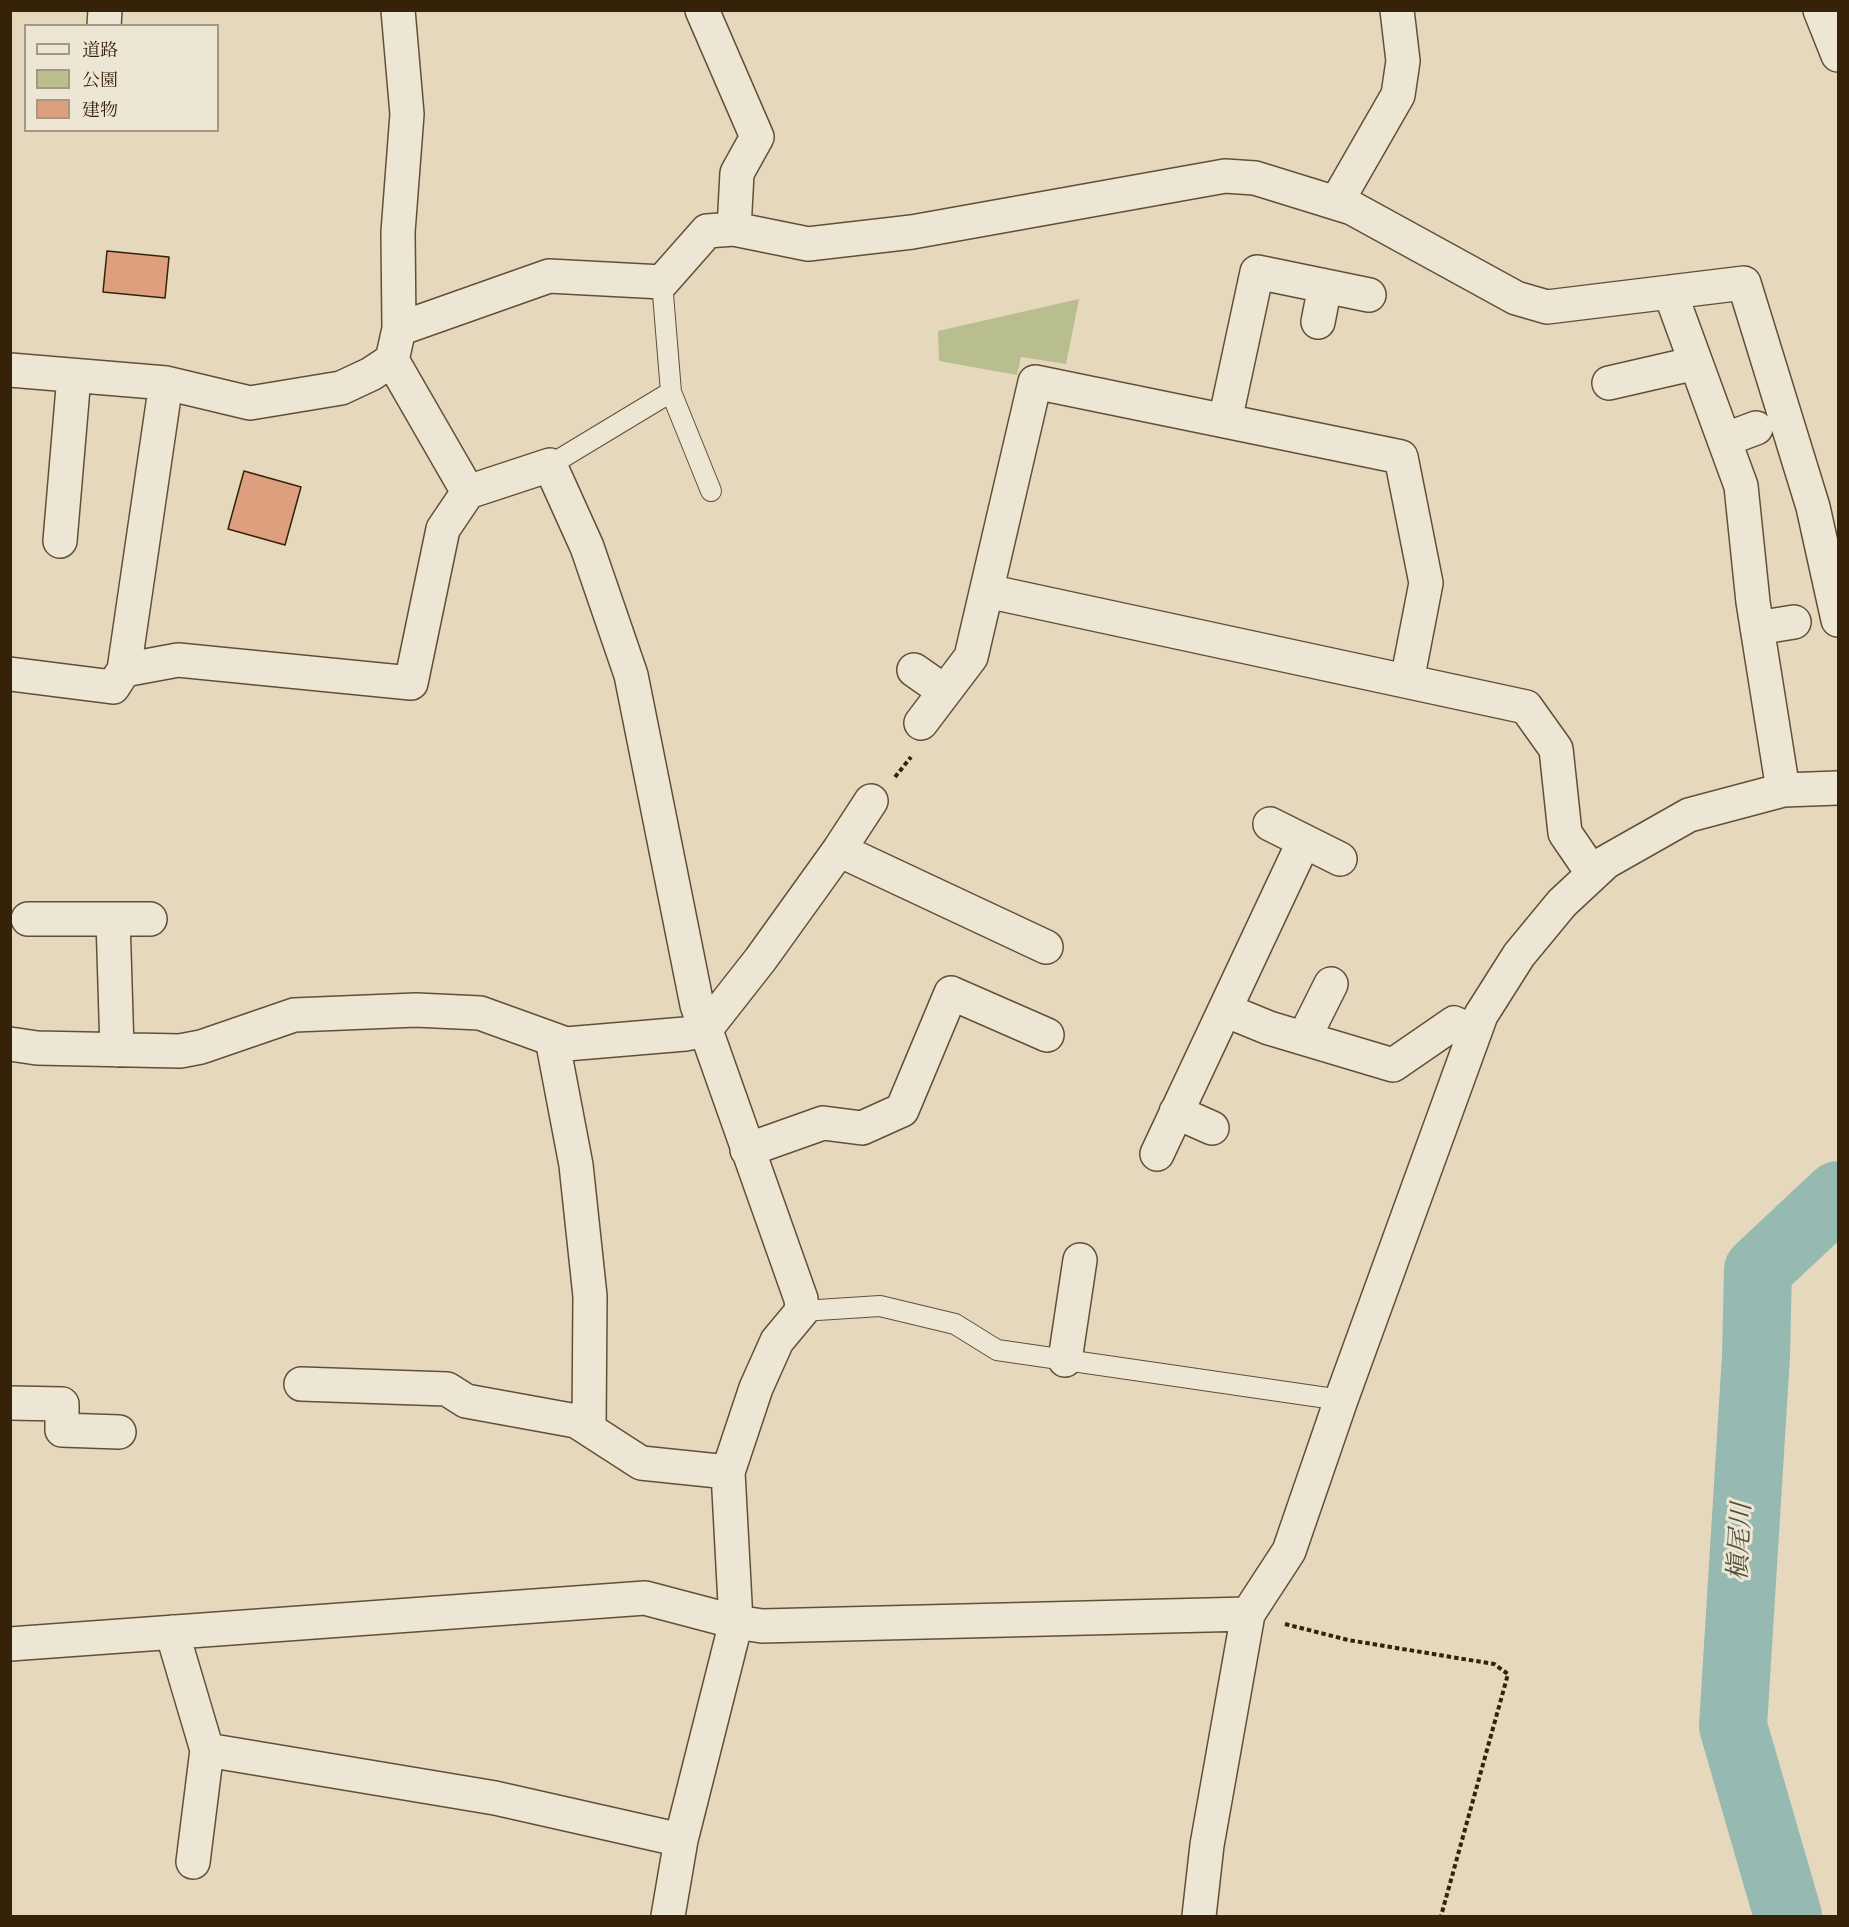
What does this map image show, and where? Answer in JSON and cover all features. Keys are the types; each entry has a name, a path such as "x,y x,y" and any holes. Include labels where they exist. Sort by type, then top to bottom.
{"street":[{"path":"398,10 407,114 398,232 395,345 468,492"},
{"path":"702,10 757,137 737,173 734,229"},
{"path":"1336,203 1398,95 1402,61 1397,10"},
{"path":"1820,10 1839,55"},
{"path":"10,370 166,383 250,403 341,388 371,374 395,345 549,276 662,282 707,231 734,229 808,244 912,232 1226,176 1255,178 1352,207 1516,298 1547,307 1744,283 1813,507 1839,621"},
{"path":"1225,421 1257,272 1369,295"},
{"path":"1318,322 1325,286"},
{"path":"1670,292 1741,486 1757,628 1783,790"},
{"path":"1610,383 1696,363"},
{"path":"60,541 74,376"},
{"path":"921,723 971,657 1035,382 1401,457 1426,583 1407,681"},
{"path":"10,674 113,687 124,670 166,383"},
{"path":"1724,440 1756,428"},
{"path":"124,670 178,660 411,683 443,529 468,492 550,465 587,547 631,675 697,1005 801,1299 802,1311 777,1341 756,1388 728,1472 736,1622 681,1840 668,1917"},
{"path":"987,591 1526,707 1556,749 1565,833 1593,874"},
{"path":"1757,628 1794,622"},
{"path":"914,670 944,691"},
{"path":"1199,1917 1207,1845 1248,1614 1289,1551 1341,1400 1482,1015 1519,955 1562,903 1606,862 1689,814 1783,790 1839,788"},
{"path":"10,1044 37,1048 180,1051 201,1047 294,1015 416,1010 480,1013 566,1044 685,1034 705,1030 760,960 839,850 871,801"},
{"path":"1270,824 1340,859"},
{"path":"1156,1154 1304,841"},
{"path":"839,850 1046,947"},
{"path":"28,919 150,919"},
{"path":"113,919 117,1050"},
{"path":"1304,1038 1331,984"},
{"path":"747,1150 823,1123 862,1128 902,1110 951,993 1047,1035"},
{"path":"1225,1010 1269,1028 1393,1065 1454,1023 1475,1032"},
{"path":"552,1039 576,1165 590,1296 589,1429"},
{"path":"1176,1112 1212,1128"},
{"path":"1065,1360 1080,1260"},
{"path":"301,1384 447,1389 466,1401 576,1421 641,1463 728,1472"},
{"path":"10,1403 62,1404 62,1430 119,1432"},
{"path":"10,1644 645,1598 736,1622 762,1626 1248,1614"},
{"path":"172,1632 207,1750 193,1862"},
{"path":"207,1750 495,1798 681,1840"}],"lane":[{"path":"662,282 671,392 711,491"},
{"path":"550,465 671,392"},
{"path":"802,1311 880,1306 955,1324 997,1350 1341,1400"}],"path":[{"path":"871,801 880,796 928,733 921,723"},
{"path":"1248,1614 1348,1640 1494,1665 1508,1674 1441,1917"}],"green space":[{"path":"1079,299 1066,364 1021,357 1017,375 939,361 938,331"}],"building":[{"path":"107,251 169,257 165,298 103,292"},
{"path":"244,471 301,487 285,545 228,529"}],"waterway":[{"name":"槇尾川","path":"1788,1916 1733,1726 1756,1356 1758,1270 1838,1195"}]}
